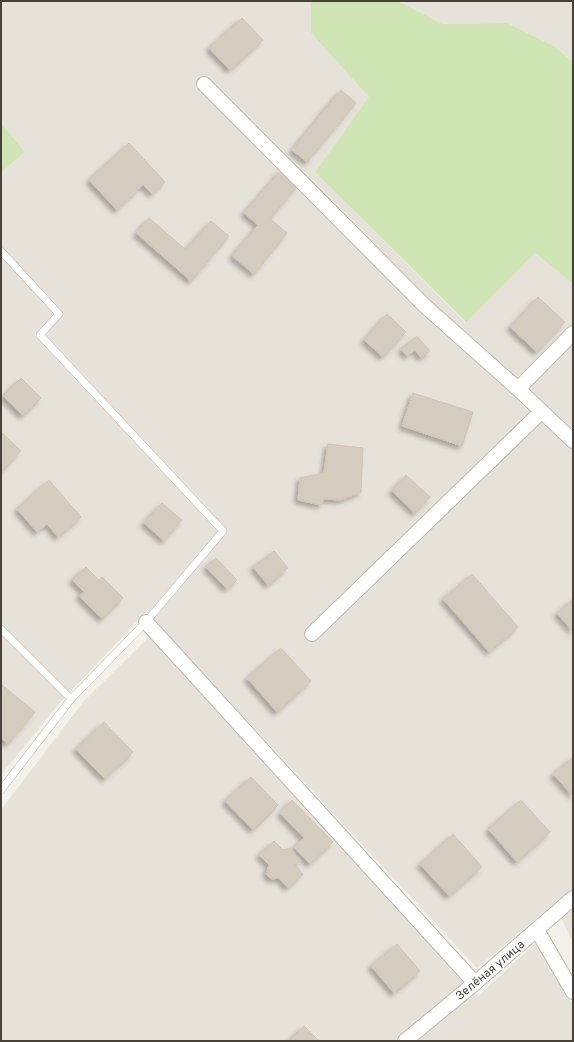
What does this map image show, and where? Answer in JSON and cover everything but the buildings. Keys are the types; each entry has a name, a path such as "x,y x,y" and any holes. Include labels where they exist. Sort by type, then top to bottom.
{"street":[{"path":"204,84 425,306 518,389 573,441"},
{"path":"518,389 573,333"},
{"path":"312,634 541,412"},
{"path":"146,622 475,983"},
{"name":"Зелёная улица","path":"405,1041 475,983 573,898"},
{"path":"537,930 573,992"}],"lane":[{"path":"1,251 59,314 40,335 223,531 146,622 71,698 1,790"},
{"path":"1,629 71,698"}],"shaded area":[{"path":"1,1 311,1 311,33 370,97 315,172 465,322 535,253 573,284 573,942 554,904 477,968 146,612 58,705 1,775 1,173 25,152 1,123"},
{"path":"398,1 573,1 573,62 554,46 507,23 443,24"},
{"path":"149,637 478,996 537,942 573,1005 573,1041 1,1041 1,810 83,702"}],"green space":[{"path":"311,1 398,1 443,24 507,23 554,46 573,62 573,284 535,253 466,322 315,172 369,97 311,33"},
{"path":"1,123 25,152 1,173"}]}
